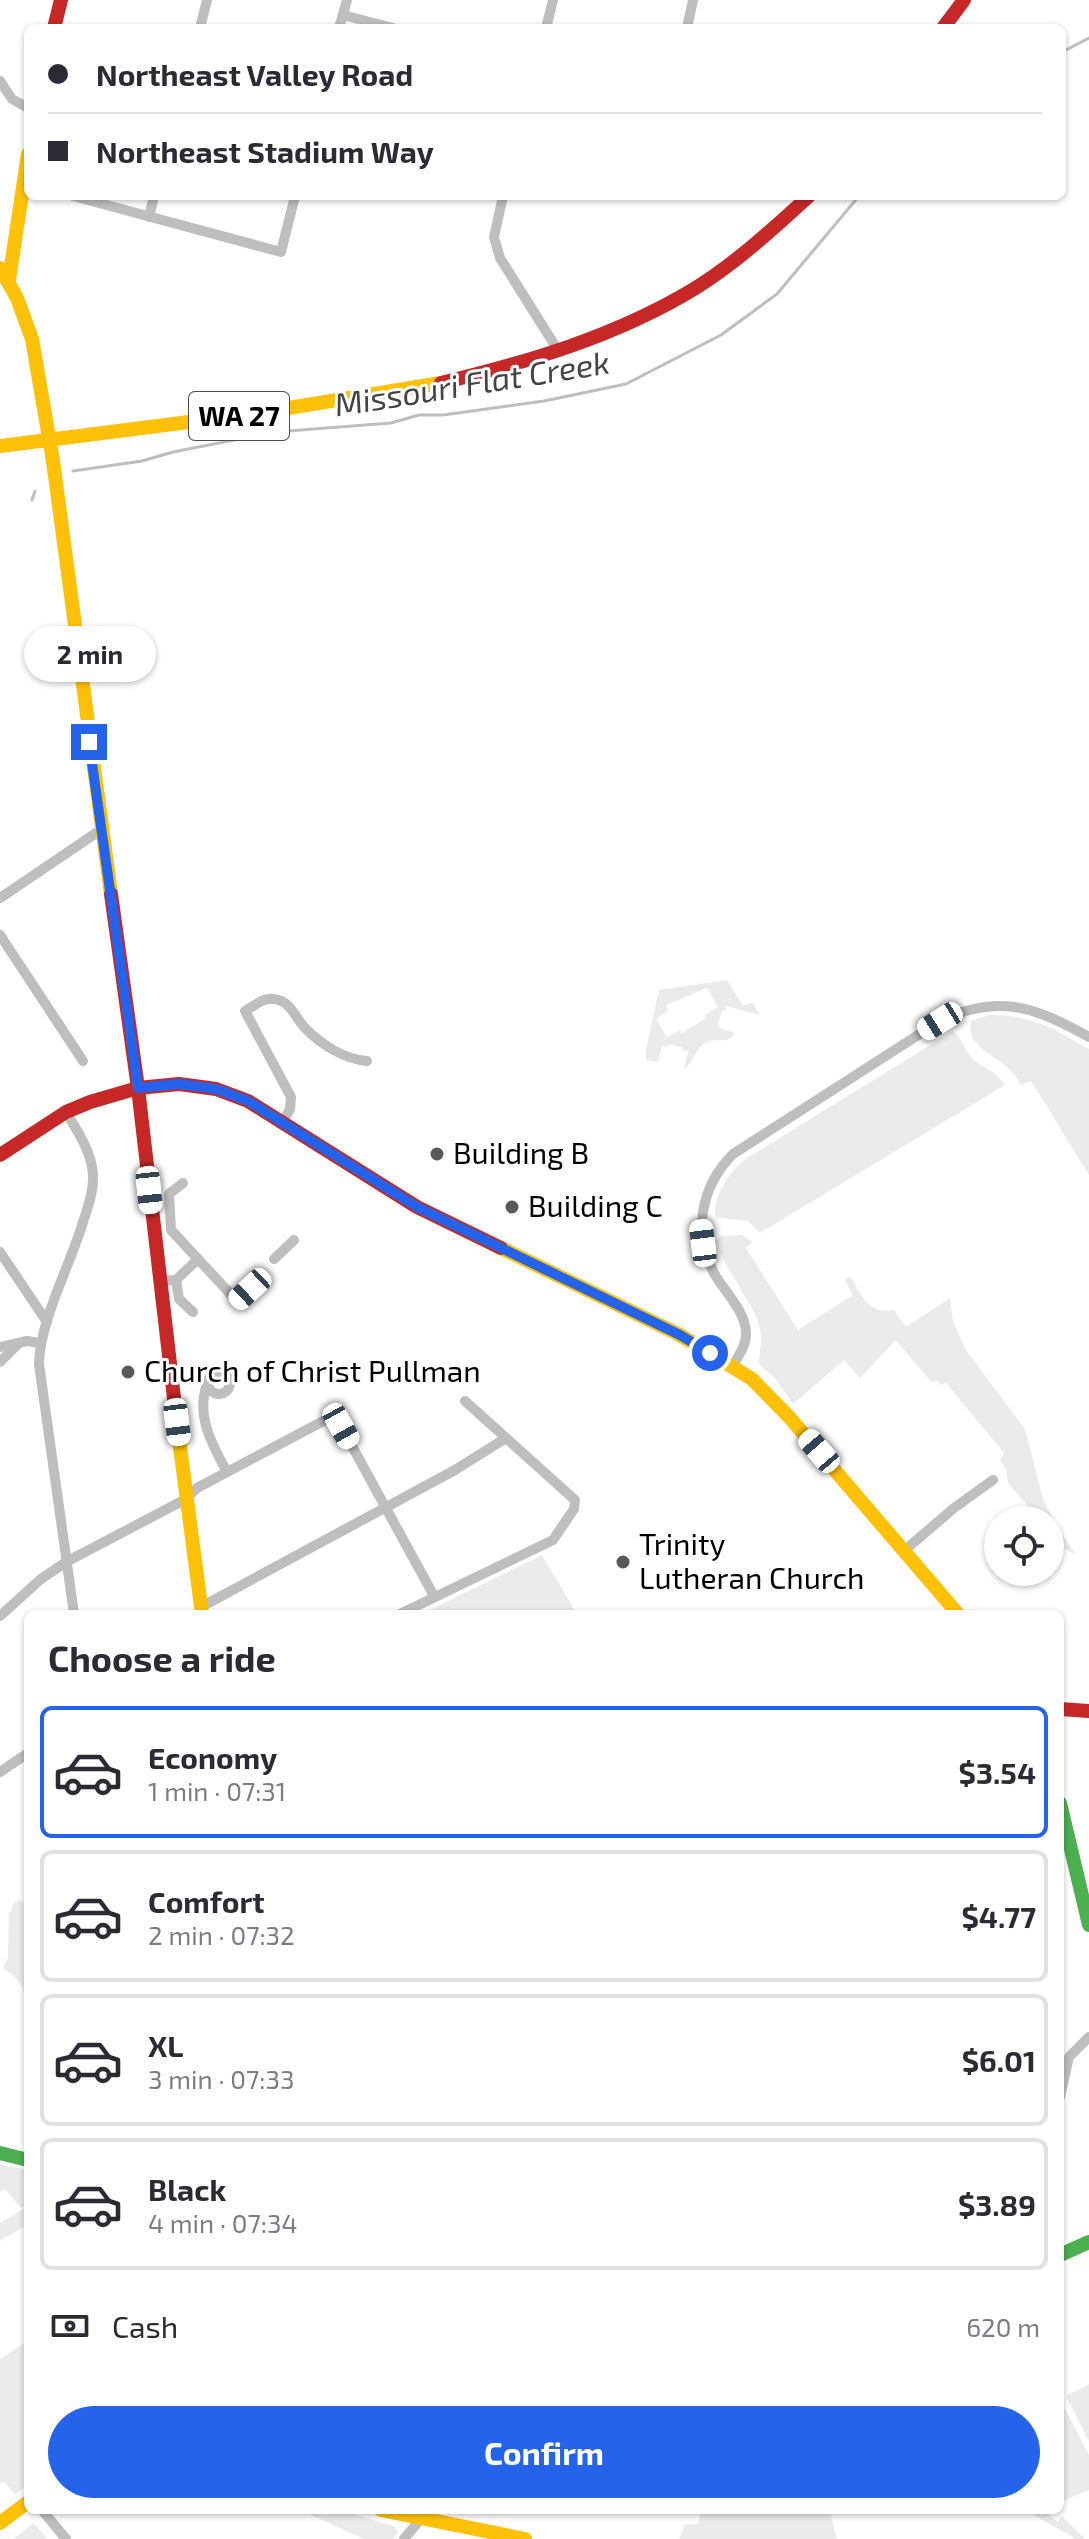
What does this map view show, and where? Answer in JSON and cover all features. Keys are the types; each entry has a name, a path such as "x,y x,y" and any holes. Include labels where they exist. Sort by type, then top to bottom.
{"main road":[{"path":"55,24 61,0"},
{"path":"946,24 964,0"},
{"path":"24,192 5,274 32,339 50,441 138,1088 201,1610"},
{"name":"WA 27","path":"0,446 225,418 426,387 527,363 633,322 681,296 744,253 804,200"},
{"path":"0,1155 66,1112 138,1088 179,1084 216,1089 248,1101 417,1207 680,1335 733,1366 770,1395 955,1610"},
{"path":"1064,1709 1089,1711"},
{"path":"1064,1820 1089,1925"},
{"path":"0,2153 24,2159"},
{"path":"1064,2253 1089,2242"},
{"path":"0,2523 24,2505"},
{"path":"424,2514 525,2539"}],"street":[{"path":"201,24 207,0"},
{"path":"340,24 347,0"},
{"path":"547,24 553,0"},
{"path":"688,24 693,0"},
{"path":"343,15 378,24"},
{"path":"0,81 12,99 24,106"},
{"path":"87,200 281,252 294,200"},
{"path":"149,217 153,200"},
{"path":"502,200 494,237 500,258 559,352"},
{"path":"0,898 102,829"},
{"path":"0,935 83,1061"},
{"path":"283,1121 290,1109 291,1097 245,1011 266,999 280,1000 290,1007 306,1029 344,1057 367,1061"},
{"path":"733,1366 745,1342 746,1328 740,1313 710,1267 701,1226 705,1199 714,1177 733,1154 955,1013 988,1005 1024,1007 1046,1014 1089,1037"},
{"path":"66,1112 89,1153 92,1187 78,1238 40,1343 39,1374 73,1610"},
{"path":"183,1183 169,1194 171,1230 237,1301 262,1277"},
{"path":"274,1259 294,1240"},
{"path":"0,1252 47,1322"},
{"path":"159,1281 176,1280 198,1259"},
{"path":"176,1280 179,1299 193,1312"},
{"path":"0,1362 19,1343"},
{"path":"0,1347 40,1343"},
{"path":"209,1379 203,1399 205,1424 227,1472"},
{"path":"408,1610 553,1540 574,1509 575,1500 465,1401"},
{"path":"0,1616 41,1579 66,1562 186,1499 197,1488 324,1420 334,1419 341,1426 434,1596"},
{"path":"201,1610 455,1470 506,1438"},
{"path":"905,1550 993,1480"},
{"path":"0,1772 24,1756"},
{"path":"1064,2079 1069,2057 1089,2037"},
{"path":"45,2514 66,2539"},
{"path":"404,2539 424,2514"}],"shaded area":[{"path":"727,980 743,1006 752,1002 760,1015 726,1006 718,1024 720,1028 735,1033 729,1039 705,1043 684,1069 688,1052 682,1047 662,1046 658,1062 646,1060 659,990","holes":["707,988 718,1007 682,1033 680,1030 667,1037 656,1019 668,1011 666,1005"]},
{"path":"989,1015 1042,1024 1089,1049 1089,1175 1031,1081 1021,1085 1009,1069 982,1049 973,1037 971,1021"},
{"path":"953,1031 973,1059 998,1076 1005,1085 760,1233 748,1221 715,1217 717,1200 724,1184 747,1158"},
{"path":"742,1235 753,1242 746,1248 798,1330 853,1295 845,1280 850,1276 872,1307 894,1310 906,1327 950,1298 953,1321 966,1350 1025,1429 1046,1506 1028,1506 1008,1483 1006,1469 1000,1460 1004,1453 946,1383 941,1385 936,1380 932,1383 896,1340 860,1378 844,1360 793,1404 775,1378 759,1364 761,1333 758,1322 720,1253 716,1241 720,1236"},
{"path":"1064,1538 1076,1555 1064,1548"},
{"path":"542,1555 575,1610 430,1610"},
{"path":"19,1900 24,1902 24,1994 15,1977 3,1968 8,1957 9,1915 14,1903"},
{"path":"0,2164 24,2169 24,2207 21,2208 5,2189 0,2192"},
{"path":"24,2208 24,2226 0,2241 0,2223"},
{"path":"24,2344 24,2487 15,2495 5,2482 0,2483 0,2359"},
{"path":"1089,2384 1089,2441 1066,2396"},
{"path":"1064,2408 1089,2455 1089,2490 1064,2500"},
{"path":"309,2514 353,2514 396,2527 398,2532 393,2539 364,2539"},
{"path":"700,2514 832,2514 837,2539 679,2539 685,2524 698,2524"},
{"path":"1032,2514 1047,2514 1058,2522 1062,2516 1085,2539 1076,2539"},
{"path":"34,2523 47,2539 13,2539"}],"waterway":[{"name":"Missouri Flat Creek","path":"1066,50 1089,38"},
{"name":"Missouri Flat Creek","path":"73,471 142,461 275,432 391,423 419,415 443,415 544,401 626,384 721,335 777,294 856,200"},
{"name":"Missouri Flat Creek","path":"32,500 35,491"}],"traffic: fast":[{"path":"1064,1820 1089,1925"},
{"path":"0,2153 24,2159"},
{"path":"1064,2253 1089,2242"}],"traffic: slow":[{"path":"9,280 24,181"},
{"path":"0,268 17,298 32,339 53,461 111,894"},
{"path":"0,446 252,414 441,383"},
{"path":"501,1248 680,1335 752,1379 790,1418 955,1610"},
{"path":"177,1424 201,1610"},
{"path":"0,2523 24,2505"},
{"path":"401,2514 525,2539"}],"traffic: jam":[{"path":"55,24 61,0"},
{"path":"946,24 964,0"},
{"path":"441,383 571,346 664,306 725,268 805,200"},
{"path":"111,894 138,1088 177,1424"},
{"path":"0,1155 66,1112 90,1102 138,1088 179,1084 216,1089 248,1101 417,1207 501,1248"},
{"path":"1064,1709 1089,1711"}],"place":[{"name":"Building B","path":"437,1154"},
{"name":"Building C","path":"512,1207"},
{"name":"Church of Christ Pullman","path":"128,1372"},
{"name":"Trinity Lutheran Church","path":"623,1562"}],"route":[{"path":"89,742 138,1088 179,1084 216,1089 248,1101 417,1207 680,1335 710,1353"}]}
